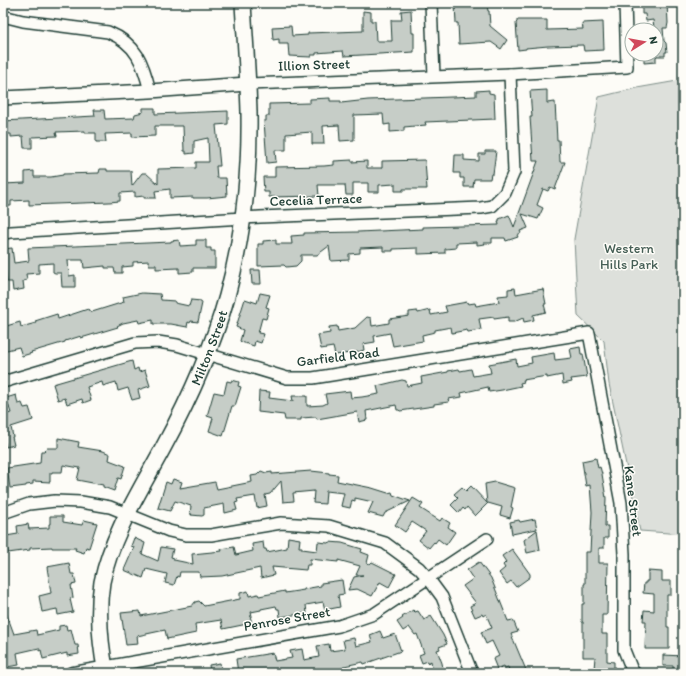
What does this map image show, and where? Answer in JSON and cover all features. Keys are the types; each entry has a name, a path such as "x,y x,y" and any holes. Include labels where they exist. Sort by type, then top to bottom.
{"main road":[{"name":"Milton Street","path":"105,670 99,630 102,583 109,553 127,514 180,416 207,355 227,296 237,252 243,218 248,153 247,84 243,3"}],"street":[{"path":"431,3 434,76"},
{"name":"Illion Street","path":"3,98 150,92 247,84 510,74 627,67 625,3"},
{"path":"3,16 23,22 108,32 120,37 131,45 144,68 150,92"},
{"name":"Cecelia Terrace","path":"3,233 243,218 481,208 492,206 504,193 514,172 510,74"},
{"name":"Garfield Road","path":"3,382 134,343 164,343 177,345 287,378 314,378 589,333"},
{"name":"Kane Street","path":"589,333 621,503 624,554 624,650 634,673"},
{"path":"3,513 29,504 55,501 81,502 110,507 169,531 186,535 211,535 280,523 329,526 384,543 419,568 442,597 472,673"},
{"name":"Penrose Street","path":"71,673 105,670 339,626 374,614 487,539"}],"green space":[{"name":"Western Hills Park","path":"683,80 683,534 640,531 609,384 604,341 578,316 574,239 599,97 637,88"}],"building":[{"path":"642,3 667,3 667,28 664,28 664,22 653,22 653,20 646,21 645,14 642,14"},
{"path":"455,5 487,5 490,26 507,40 501,49 491,42 459,44"},
{"path":"411,10 412,33 414,33 414,52 344,56 343,51 316,53 316,55 311,55 311,57 289,56 288,44 279,44 279,39 273,40 272,27 291,26 292,36 308,35 308,33 363,31 363,11 371,12 371,21 375,21 376,41 392,41 391,20 402,20 401,11"},
{"path":"517,20 547,20 547,30 583,29 582,23 603,22 604,50 584,51 583,45 548,46 518,50"},
{"path":"664,41 666,43 667,52 665,52 665,56"},
{"path":"489,90 489,93 494,94 495,119 425,122 426,125 404,127 404,131 390,132 390,124 384,125 383,114 354,115 354,140 340,141 339,125 323,126 324,144 312,144 312,132 286,134 286,150 275,150 276,162 267,163 264,121 266,121 266,116 269,116 269,104 310,103 310,99 330,98 330,101 341,101 341,103 368,100 476,96 476,91"},
{"path":"547,90 547,103 555,102 560,162 565,162 555,189 550,187 548,191 543,189 537,205 543,208 538,219 522,214 528,228 520,231 521,233 517,235 518,237 506,241 505,238 492,238 492,243 477,245 477,242 456,243 456,248 445,249 445,253 418,254 418,248 383,251 383,247 360,248 360,253 349,254 349,260 331,261 329,246 317,255 301,255 301,261 296,266 258,266 258,244 263,244 263,241 276,240 276,244 292,244 291,236 304,235 304,233 358,232 423,229 423,227 499,225 499,219 509,215 514,227 538,161 533,161 530,91"},
{"path":"143,108 155,108 155,114 228,111 228,124 216,125 220,166 216,166 217,178 226,178 227,196 207,198 170,198 170,189 155,191 156,198 144,198 144,196 135,197 135,192 120,193 120,201 29,205 29,200 11,201 11,206 3,206 3,184 25,183 25,172 34,171 34,177 51,177 63,174 99,173 100,169 107,169 107,171 131,171 132,186 142,173 146,173 158,184 158,169 196,168 196,162 209,162 208,138 194,141 194,153 186,154 186,151 184,151 183,126 155,126 155,136 132,137 132,133 105,134 106,142 96,142 96,133 85,133 85,131 56,132 57,136 32,137 32,148 24,148 23,136 11,137 11,134 3,134 3,121 95,116 94,110 104,110 105,119 134,118 135,114 143,112"},
{"path":"485,151 496,151 493,174 491,174 490,179 474,179 473,187 464,187 464,178 460,178 460,173 454,173 455,155 464,155 464,160 479,161 479,154 485,154"},
{"path":"352,160 352,162 367,161 367,168 382,168 382,161 425,160 427,189 403,189 403,191 395,191 395,184 379,185 379,192 368,192 368,183 353,183 353,195 346,195 345,185 318,185 319,196 269,197 269,192 264,192 263,177 275,177 275,167 324,166 334,165 334,161"},
{"path":"179,240 180,246 196,245 196,240 206,240 206,248 211,248 211,251 215,251 215,268 193,268 193,272 179,273 179,268 156,269 156,265 149,265 149,261 133,262 133,266 122,267 122,273 115,273 114,268 105,268 105,266 84,268 83,260 68,260 69,276 75,275 75,287 62,287 61,273 53,272 53,263 39,264 39,273 26,274 27,280 23,281 24,289 13,291 12,282 7,282 3,249 12,248 14,263 29,261 28,248 171,242"},
{"path":"251,270 260,270 261,284 252,284"},
{"path":"515,288 516,294 543,289 546,312 533,315 534,320 524,322 523,318 514,322 508,322 508,317 479,319 481,330 468,332 467,330 452,333 451,327 435,330 435,332 422,335 423,341 393,346 390,333 374,336 375,342 363,344 364,350 358,352 335,355 333,347 321,349 318,335 330,333 329,327 337,326 338,331 355,328 367,317 371,318 372,326 389,323 389,319 409,316 409,312 417,311 418,313 430,310 431,315 447,312 445,306 467,302 468,304 475,303 476,306 499,302 498,296 508,295 508,289"},
{"path":"142,293 160,294 161,300 175,301 175,303 189,306 191,300 201,301 202,303 198,322 188,322 187,327 171,324 153,324 153,320 139,323 138,320 123,323 117,326 118,327 81,338 81,336 22,356 19,347 3,351 3,327 20,322 21,327 36,323 35,321 57,314 58,319 88,309 92,312 124,302 123,297"},
{"path":"260,293 270,295 266,307 269,308 266,319 262,318 258,333 264,334 261,343 255,341 254,346 240,341 243,330 236,327 245,299 257,303"},
{"path":"580,347 581,354 583,354 587,377 571,379 572,382 563,384 562,375 523,380 524,382 520,383 521,386 489,392 488,387 461,393 462,397 448,399 449,402 434,404 434,406 400,411 397,410 396,405 366,411 367,420 359,422 357,412 317,419 316,417 301,418 301,420 285,420 284,415 258,412 259,391 270,392 269,398 293,401 292,396 307,396 307,406 323,405 327,403 325,394 350,391 351,398 379,394 377,386 402,380 406,381 407,386 422,383 421,377 448,371 471,369 473,376 491,373 489,364 516,359 517,366 532,363 531,357 554,353 555,360 572,358 570,349"},
{"path":"132,361 134,370 138,368 139,372 145,370 150,386 138,390 140,398 132,400 128,388 118,391 116,382 103,386 102,382 87,387 91,400 83,403 82,399 67,404 65,398 58,400 53,384"},
{"path":"232,380 239,382 238,386 241,387 235,406 232,406 223,436 209,431 213,418 207,416 214,392 224,394 227,381 231,382"},
{"path":"16,395 18,404 22,403 24,408 29,407 33,420 11,427 14,445 6,447 3,436 3,415 11,413 6,398"},
{"path":"58,438 79,442 78,447 103,451 110,454 109,460 125,466 121,479 118,478 114,491 103,487 103,485 77,480 80,468 63,465 62,472 50,473 50,482 33,481 33,484 10,488 7,468 40,463 41,451 44,451 47,448 58,448"},
{"path":"596,458 598,468 600,467 602,474 606,498 605,526 608,526 608,538 604,538 604,548 599,548 599,563 608,563 607,615 602,615 602,634 607,634 607,661 614,662 614,673 597,673 597,669 594,669 595,657 583,657 582,604 584,604 585,552 590,552 592,512 590,485 586,486 582,461"},
{"path":"261,471 266,473 272,472 272,474 311,471 329,473 338,475 337,481 372,488 388,493 392,492 393,495 410,501 385,513 383,517 368,513 373,502 355,498 355,501 352,500 350,508 341,506 344,493 326,491 325,504 313,503 314,491 293,493 294,501 283,502 281,481 270,494 265,495 267,506 257,508 255,496 237,499 238,502 235,503 237,510 225,513 224,504 204,508 204,515 202,516 191,515 191,506 175,501 170,511 158,508 166,482 171,484 173,479 182,482 180,488 215,482 217,489 252,482 251,476 257,475"},
{"path":"495,482 515,488 511,507 513,508 510,518 500,515 502,507 488,503 475,516 467,507 465,510 463,508 459,513 451,505 458,498 454,494 462,487 466,491 471,486 487,503 485,484"},
{"path":"413,498 423,504 420,508 440,521 442,518 450,523 448,527 455,532 446,545 438,539 429,548 419,540 426,531 412,522 405,532 395,525"},
{"path":"50,516 63,516 63,522 82,525 84,520 97,523 89,548 86,547 84,553 75,550 76,548 52,547 30,548 30,550 8,553 6,536 18,534 17,526 28,524 29,529 49,528"},
{"path":"535,519 537,529 512,534 510,522"},
{"path":"537,530 540,550 527,553 524,540"},
{"path":"288,537 300,539 299,547 302,547 302,549 317,551 318,542 329,542 342,543 362,549 361,552 369,555 367,563 370,564 372,562 396,574 389,587 380,582 372,596 357,589 348,590 354,577 363,575 356,575 360,566 338,560 338,562 310,559 310,565 307,565 306,570 272,567 274,575 261,578 260,568 222,576 200,577 199,572 180,572 174,585 165,583 167,574 146,569 143,578 124,570 134,547 131,546 134,538 145,543 142,554 158,561 161,547 173,549 171,557 174,558 174,560 193,564 192,554 222,551 221,549 234,547 236,555 253,551 252,544 263,542 264,549 266,549 267,552 287,548"},
{"path":"512,549 530,574 530,577 516,587 511,581 507,584 499,573 505,568 503,565 506,562 502,556"},
{"path":"479,562 491,578 508,621 513,620 518,632 511,634 526,670 518,673 510,673 508,667 505,668 504,666 497,669 493,659 499,656 492,641 486,644 481,632 492,628 486,614 475,617 470,606 476,603 463,586 473,579 467,570"},
{"path":"69,563 71,574 74,574 76,584 71,585 73,598 70,599 73,612 58,615 57,609 42,612 39,596 51,593 47,567"},
{"path":"648,571 662,572 662,581 671,581 671,595 667,595 669,649 645,649 646,621 643,621 644,610 654,611 654,594 643,593 644,583 648,581"},
{"path":"342,580 344,594 338,595 340,607 325,610 323,602 306,605 307,613 280,617 279,609 277,609 276,606 251,612 252,616 250,616 252,623 223,629 221,620 195,624 196,633 167,639 165,630 137,636 138,644 126,645 121,613 140,611 141,616 192,606 195,602 199,601 204,606 240,599 240,593 248,591 249,596 258,594 259,596 285,591 285,593 321,586 321,583"},
{"path":"3,607 14,634 36,630 37,635 59,630 59,626 66,625 67,630 71,629 75,645 78,645 79,654 67,656 67,653 43,659 39,648 17,653 19,665 7,667 5,655 3,655"},
{"path":"413,610 415,612 418,611 424,620 431,616 443,635 447,644 439,647 440,649 437,650 444,673 433,673 431,661 428,663 428,661 422,663 419,655 424,653 417,634 415,635 409,627 403,631 397,622"},
{"path":"380,631 383,638 395,634 401,651 364,664 363,662 344,666 344,668 337,669 338,673 321,673 321,671 307,673 238,673 236,659 273,653 275,661 292,658 290,651 302,649 304,660 319,657 317,646 329,644 330,651 345,649 343,640 354,638 356,646 372,642 370,635"},
{"path":"663,655 683,656 683,673 673,673 673,666 663,666"},
{"path":"220,663 222,673 210,673 209,665"}]}
